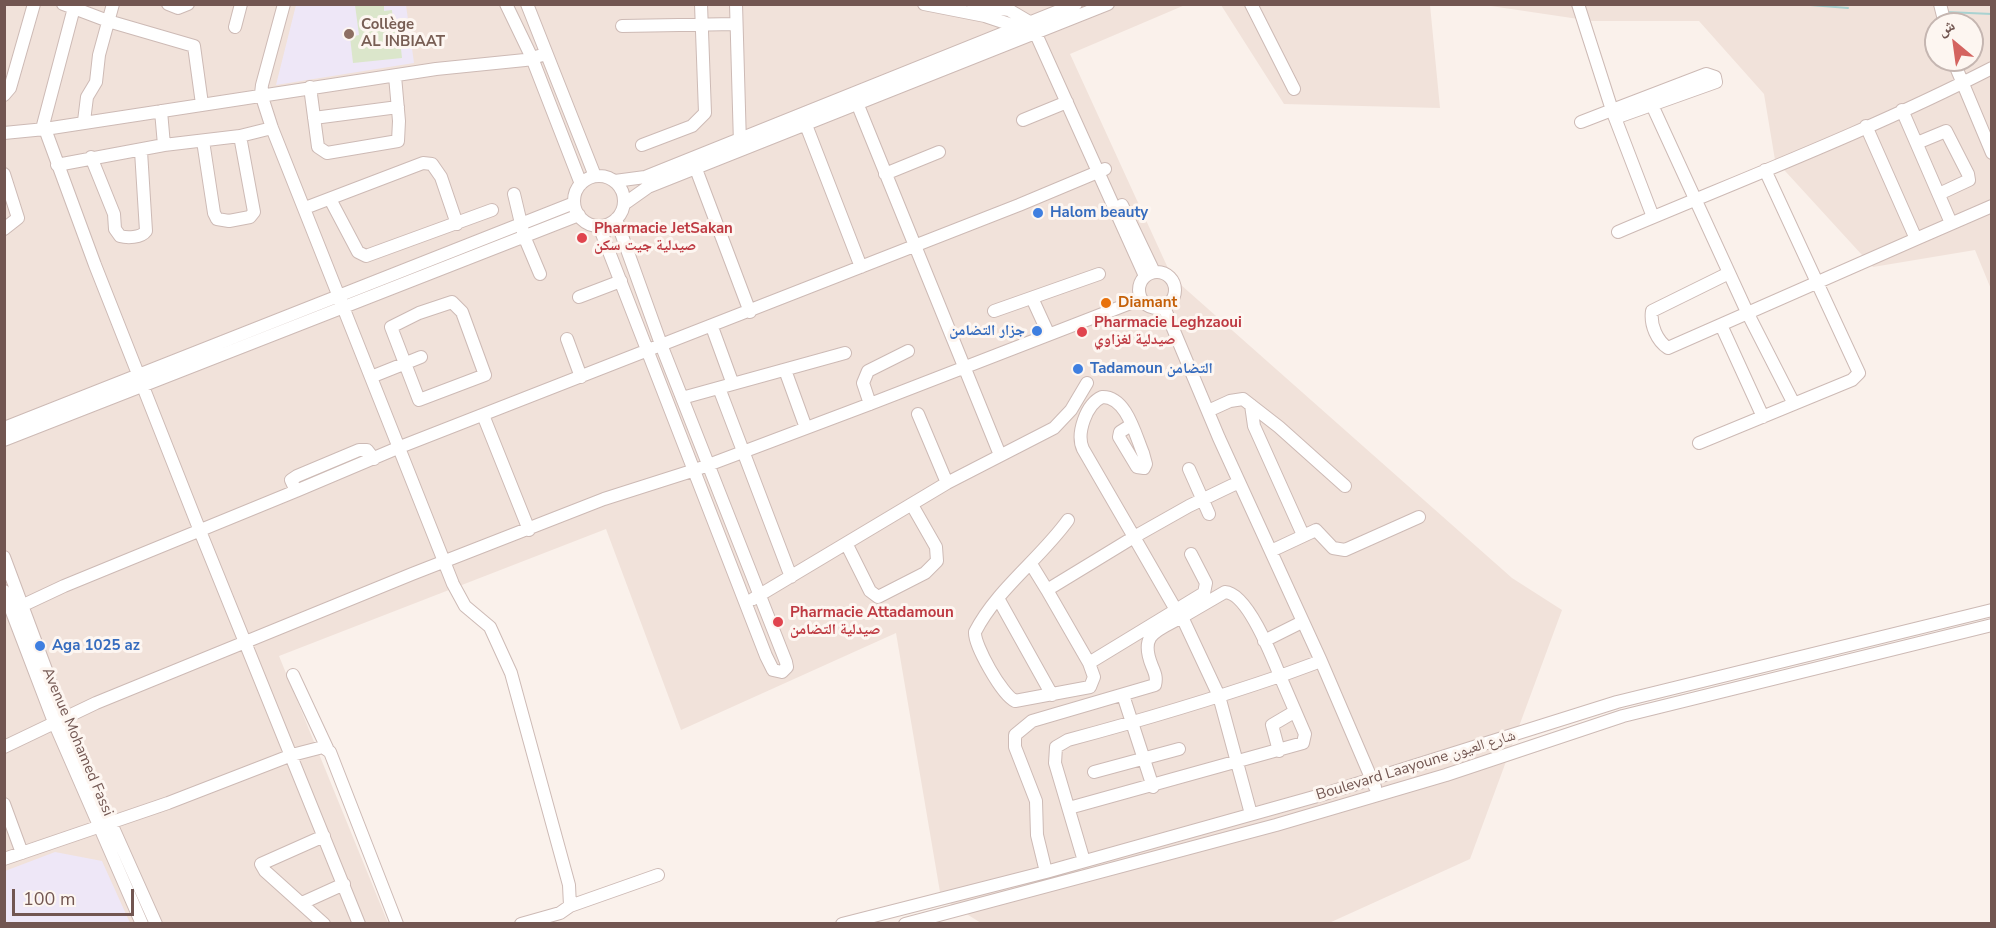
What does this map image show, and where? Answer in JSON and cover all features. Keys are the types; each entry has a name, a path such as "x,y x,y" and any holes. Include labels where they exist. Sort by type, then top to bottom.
{"street":[{"path":"4,94 10,88 34,4"},
{"path":"84,122 87,98 96,82 99,55 113,4"},
{"path":"168,4 178,8 188,4"},
{"path":"235,27 241,4"},
{"path":"284,4 261,94 272,128 453,584 465,606 490,627 511,673 569,885 570,906"},
{"path":"506,4 532,58 581,184"},
{"path":"527,4 594,176"},
{"path":"642,145 692,126 705,113 701,4"},
{"path":"736,4 740,145"},
{"path":"924,4 1033,27"},
{"path":"973,4 1009,10 1033,27 1149,274"},
{"path":"615,181 645,177 806,125 856,99 1033,27 1076,4"},
{"path":"574,203 584,221 599,226 616,219 624,204 641,190 696,169 740,145 1033,27 1108,4"},
{"path":"1578,4 1614,114 1653,217"},
{"path":"202,104 194,46 108,21 71,6 44,129 200,531 359,924"},
{"path":"1254,7 1294,89"},
{"path":"622,26 736,24"},
{"path":"1033,27 1067,102 1102,170"},
{"path":"4,133 44,129 310,87 532,58 546,54"},
{"path":"1618,232 1695,201 1992,68"},
{"path":"1958,72 1992,153"},
{"path":"1581,122 1652,105 1716,82 1715,76 1707,74 1614,114"},
{"path":"310,87 316,143 323,152 364,148 398,141 395,76"},
{"path":"856,99 1000,455"},
{"path":"1023,120 1067,102"},
{"path":"1652,105 1747,312 1794,404"},
{"path":"314,118 398,107"},
{"path":"1902,110 1951,223"},
{"path":"161,111 165,145"},
{"path":"806,125 861,267"},
{"path":"1866,126 1916,238"},
{"path":"57,165 165,145 240,136 272,128"},
{"path":"1917,143 1946,131 1968,174 1969,180 1939,194"},
{"path":"203,141 217,219 223,221 242,219 250,217 254,212 240,136"},
{"path":"92,157 114,214 115,230 120,236 128,237 141,235 146,231 141,150"},
{"path":"885,174 939,152"},
{"path":"305,208 423,163 432,164 441,177 457,224"},
{"path":"696,169 750,312"},
{"path":"13,610 296,491 291,480 308,470 359,450 367,450 374,459 662,347 1102,170"},
{"path":"1699,443 1852,380 1859,373 1765,170"},
{"path":"4,174 18,218 4,229"},
{"path":"4,440 142,380 523,229 574,203 581,184 594,176 615,181 624,195 624,204"},
{"path":"514,194 523,229 540,274"},
{"path":"330,199 358,252 366,256 492,210"},
{"path":"1729,273 1656,308 1651,317 1657,337 1668,348 1992,206"},
{"path":"523,229 579,215"},
{"path":"599,226 714,516 769,664 777,672 785,670 786,662 662,347 616,219"},
{"path":"994,311 1099,274"},
{"path":"1149,274 1168,275 1176,289 1175,296 1164,307 1152,308 1141,299 1139,288 1149,274"},
{"path":"579,297 621,281"},
{"path":"1032,298 1048,333"},
{"path":"4,747 59,720 246,642 604,499 744,452 1141,299"},
{"path":"452,302 462,312 485,374 468,383 421,400 404,364 392,325 452,302"},
{"path":"1164,307 1378,795"},
{"path":"1721,325 1762,417"},
{"path":"712,327 730,379"},
{"path":"567,339 581,377"},
{"path":"870,404 864,383 868,371 908,351"},
{"path":"682,398 845,353"},
{"path":"371,377 421,357"},
{"path":"785,370 806,428"},
{"path":"4,428 142,380"},
{"path":"747,602 847,545 947,483 1059,423 1071,410 1087,383"},
{"path":"719,388 791,578"},
{"path":"1131,425 1117,401 1101,397 1090,408 1079,438 1083,449 1179,613 1219,696 1235,763 1251,814"},
{"path":"1208,411 1239,398 1280,427 1345,486"},
{"path":"1251,405 1254,426 1303,535"},
{"path":"918,414 947,483"},
{"path":"483,415 529,530"},
{"path":"1189,469 1209,514"},
{"path":"1047,590 1134,537 1202,499 1239,482"},
{"path":"847,545 870,591 878,597 924,573 937,561 938,552 912,505"},
{"path":"714,516 726,512"},
{"path":"1271,551 1303,535 1319,531 1329,545 1340,550 1419,517"},
{"path":"1031,564 1089,663 1094,677 1092,686 1020,701 1011,699 983,655 975,638 975,632 1016,578 1031,564 1068,520"},
{"path":"1046,872 1037,836 1036,801 1015,747 1015,735 1032,721 1155,685 1156,680 1146,651 1147,643 1206,590 1204,577 1191,554"},
{"name":"Avenue Mohamed Fassi","path":"4,557 13,610"},
{"name":"Avenue Mohamed Fassi","path":"4,591 59,720 99,826 142,924"},
{"path":"1069,808 1153,787 1279,751 1305,741 1305,734 1264,641 1240,600 1232,593 1225,592 1179,613 1089,663"},
{"path":"999,600 1052,695"},
{"name":"Boulevard Laayoune شارع العيون","path":"842,924 1046,872 1372,781 1617,702 1992,610"},
{"path":"1264,641 1302,622"},
{"name":"Boulevard Laayoune شارع العيون","path":"905,924 1009,898 1378,795 1623,716 1992,625"},
{"path":"1084,861 1055,763 1056,747 1068,740 1219,696 1321,661"},
{"path":"293,675 327,748 397,924"},
{"path":"1123,695 1153,787"},
{"path":"1279,751 1272,725 1294,712"},
{"name":"Avenue Mohamed Fassi","path":"59,720 112,822 156,924"},
{"path":"4,859 112,822 292,755 327,748"},
{"path":"1094,772 1179,749"},
{"path":"4,804 22,853"},
{"path":"324,836 261,864 265,871 324,924"},
{"path":"521,924 560,913 570,906 658,875"},
{"path":"302,903 344,884"}],"shaded area":[{"path":"5,5 1185,5 1070,54 1172,277 1512,578 1562,610 1470,859 1329,923 981,923 941,898 896,633 681,730 606,529 279,656 388,923 5,924"},
{"name":"Collège AL INBIAAT","path":"296,5 406,5 414,63 276,85"},
{"path":"1221,5 1430,5 1440,108 1284,104"},
{"path":"1484,5 1991,5 1991,289 1975,250 1873,267 1775,160 1764,94 1699,21 1592,21"},
{"path":"55,852 102,861 130,923 5,923 5,871"}],"green space":[{"path":"355,5 384,5 384,11 392,10 394,31 399,31 402,58 353,63 350,37 359,35"}],"waterway":[{"path":"1798,4 1848,8"},
{"path":"1984,14 1992,14"}],"place":[{"name":"Collège AL INBIAAT","path":"349,34"},
{"name":"Halom beauty","path":"1038,213"},
{"name":"Pharmacie JetSakan صيدلية جيت سكن","path":"582,238"},
{"name":"Diamant","path":"1106,303"},
{"name":"جزار التضامن","path":"1037,331"},
{"name":"Pharmacie Leghzaoui صيدلية لغزاوي","path":"1082,332"},
{"name":"Tadamoun التضامن","path":"1078,369"},
{"name":"Pharmacie Attadamoun صيدلية التضامن","path":"778,622"},
{"name":"Aga 1025 az","path":"40,646"}]}
